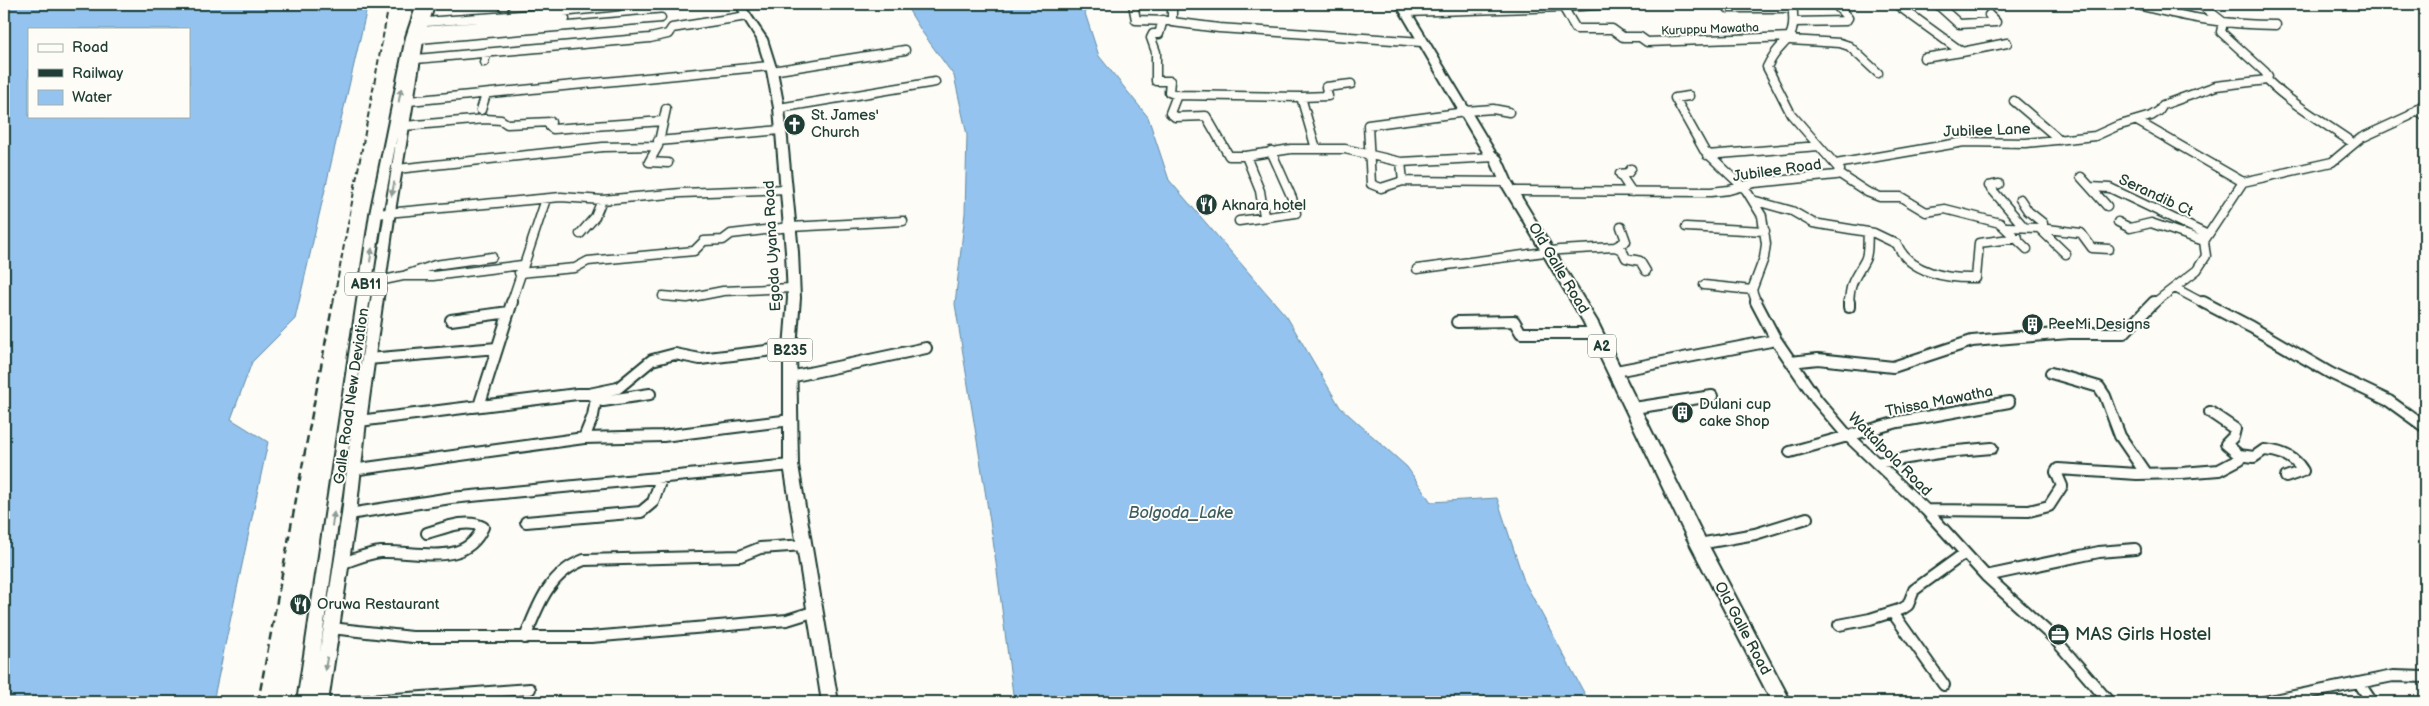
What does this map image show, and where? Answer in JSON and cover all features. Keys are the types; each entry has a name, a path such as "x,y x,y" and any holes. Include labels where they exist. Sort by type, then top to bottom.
{"highway":[{"name":"Old Galle Road","path":"1403,8 1490,154 1495,157 1509,187 1575,293 1616,371 1698,544 1782,702"}],"main road":[{"name":"Galle Road New Deviation","path":"305,702 376,214 411,37 421,4"},
{"name":"Galle Road New Deviation","path":"320,702 349,514 352,470 389,211 421,31 430,4"},
{"name":"Egoda Uyana Road","path":"739,4 762,39 779,108 790,227 793,288 790,348 791,465 830,702"}],"street":[{"path":"1134,4 1136,20 1164,20 1218,28 1422,42"},
{"path":"1172,4 1172,22"},
{"path":"1403,8 1563,8 1616,4"},
{"path":"1728,8 1808,4"},
{"path":"1794,22 1846,21 1848,18 1835,4"},
{"path":"1896,4 1962,52"},
{"path":"1937,4 1959,24 1996,22 1990,15"},
{"path":"2134,4 2175,16 2265,26 2276,25"},
{"path":"2200,4 2223,22"},
{"path":"1792,5 1794,22 1791,38 1840,43 1849,46 1878,73"},
{"path":"421,31 519,14 563,13 618,6"},
{"name":"Kuruppu Mawatha","path":"1563,8 1576,29 1612,29 1623,37 1640,36 1648,42 1791,38"},
{"path":"416,59 650,38 668,34 672,28 747,16"},
{"path":"421,31 578,18"},
{"path":"421,31 661,18"},
{"path":"1164,20 1159,34 1153,34 1151,38 1156,52 1156,80 1170,80 1169,92 1177,95 1301,98 1328,96 1326,87 1351,84"},
{"path":"2223,22 2221,32 2265,72 2268,76 2266,80 2282,94 2353,143"},
{"name":"Jubilee Road","path":"1371,154 1371,184 1381,188 1403,181 1632,192 1711,192 1743,187 1754,183 1821,178 1838,173 1840,170 1836,164 1791,114 1767,67 1770,57 1791,38"},
{"path":"1924,58 2007,43"},
{"path":"409,101 770,69 905,50"},
{"path":"484,62 487,52"},
{"name":"Jubilee Lane","path":"1836,164 1964,142 2026,143 2095,136 2117,126 2151,116 2159,111 2163,105 2216,86 2266,80"},
{"path":"779,108 835,99 876,89 935,82"},
{"path":"481,110 486,94"},
{"path":"1177,95 1170,113 1174,117 1206,116 1229,156 1246,156 1271,151 1345,149 1401,162 1495,157"},
{"path":"1689,96 1675,98 1690,128 1708,155 1756,201 1766,241 1763,268 1752,290 1704,285"},
{"path":"1301,98 1316,149"},
{"path":"2014,100 2060,140"},
{"path":"2137,121 2243,182 2332,162 2353,143 2416,110 2425,103"},
{"path":"1371,154 1368,124 1492,108 1509,112"},
{"path":"666,109 658,144 649,162 668,162"},
{"path":"2416,110 2425,116"},
{"path":"404,126 485,118 501,120 503,124 551,122 550,126 553,129 663,121"},
{"path":"397,169 603,147 658,144 780,130"},
{"path":"1708,155 1819,146"},
{"path":"1239,221 1296,213 1271,151"},
{"path":"1246,156 1260,192 1264,216"},
{"path":"1401,162 1403,181"},
{"path":"1632,170 1628,173 1620,174 1632,192"},
{"path":"1838,173 1867,192 1880,197 1901,197 1920,210 1945,209 1991,219 2007,228 2027,249"},
{"name":"Serandib Ct","path":"2080,177 2106,206"},
{"path":"1791,362 1818,359 1878,367 1893,367 1972,341 2069,333 2124,333 2152,304 2197,270 2206,256 2206,238 2243,182"},
{"path":"1999,184 1989,186 2024,227"},
{"name":"Serandib Ct","path":"2090,187 2110,188 2206,238"},
{"path":"376,214 389,211 546,199 579,197 602,200 681,193 787,189"},
{"path":"473,407 479,406 521,269 546,199"},
{"path":"2020,199 2028,211 2043,222 2043,227 2039,228"},
{"path":"580,234 585,227 594,221 602,200"},
{"path":"1756,201 1792,211 1813,223 1868,232 1890,239 1897,244 1898,250 1912,264 1924,269 1971,279 1976,278 1979,243 2018,238"},
{"path":"403,276 433,276 521,269 575,268 588,261 694,252 704,241 723,240 731,234 790,227 903,221"},
{"path":"2118,222 2130,228 2151,223 2206,238"},
{"path":"1417,269 1550,252 1616,247 1626,241 1621,227"},
{"path":"1686,227 1765,231"},
{"path":"2007,228 2024,227 2080,232 2092,248 2109,249"},
{"path":"2039,228 2066,254"},
{"path":"1849,307 1854,276 1866,258 1868,232"},
{"path":"1616,247 1622,250 1626,258 1640,261 1646,271"},
{"path":"379,281 403,276 435,265 492,257"},
{"path":"663,296 687,298 723,290 793,288"},
{"path":"2175,288 2251,327 2330,372 2389,401 2425,427"},
{"name":"Wattalpola Road","path":"1752,290 1756,302 1776,340 1818,400 1847,435 1926,510 1986,576 2053,637 2109,702"},
{"path":"452,320 509,312"},
{"path":"1457,322 1514,321 1521,333 1595,333"},
{"path":"1616,371 1776,340"},
{"path":"368,359 497,348"},
{"path":"593,396 618,388 652,360 675,354 700,359 790,348"},
{"path":"790,377 926,348"},
{"path":"2051,373 2099,387 2105,396 2120,436 2146,474"},
{"path":"359,421 578,394 593,396 603,401 650,394"},
{"path":"584,438 594,416 593,396"},
{"path":"1634,408 1712,396"},
{"name":"Thissa Mawatha","path":"1790,452 1847,435 1957,408 2009,402"},
{"path":"2210,412 2235,429 2233,437 2226,444 2239,455 2254,457 2264,450 2278,452 2297,462 2303,471 2286,477"},
{"path":"352,470 584,438 663,436 791,420"},
{"path":"1876,463 1945,452 1992,448"},
{"path":"1926,510 2029,511 2049,506 2062,486 2056,472 2058,469 2146,474 2219,470 2240,459 2239,455"},
{"path":"349,514 451,498 791,465"},
{"path":"526,522 641,512 649,508 654,502 661,479"},
{"path":"1698,544 1755,534 1807,518"},
{"path":"340,564 383,552 432,554 461,551 477,542 483,527 480,524 471,523 427,533"},
{"path":"525,638 552,579 574,563 584,560 740,556 760,548 805,545"},
{"path":"1986,576 2099,552 2135,548"},
{"path":"1838,625 1893,613 1908,605 1914,590 1930,576 1965,553"},
{"path":"331,628 412,637 591,637 787,620 816,611"},
{"path":"1893,613 1916,641 1927,663 1944,685"},
{"path":"2264,702 2286,701 2393,676 2425,677"},
{"path":"2359,683 2372,702"},
{"path":"355,702 530,689"}],"water":[{"path":"4,4 368,4 295,319 252,362 231,419 268,442 213,702 4,702"},
{"name":"Bolgoda_Lake","path":"905,4 1082,4 1099,56 1148,117 1169,180 1287,317 1340,407 1407,467 1431,502 1497,498 1524,581 1589,702 1014,702 993,540 955,304 965,213 967,135 954,76 922,32"}],"railway":[{"path":"333,304 389,4"},
{"path":"258,702 333,302"}],"place":[{"name":"St. James' Church","path":"795,124"},
{"name":"Aknara hotel","path":"1206,205"},
{"name":"PeeMi Designs","path":"2032,324"},
{"name":"Dulani cup cake Shop","path":"1683,413"},
{"name":"Oruwa Restaurant","path":"301,604"},
{"name":"MAS Girls Hostel","path":"2059,634"}]}
